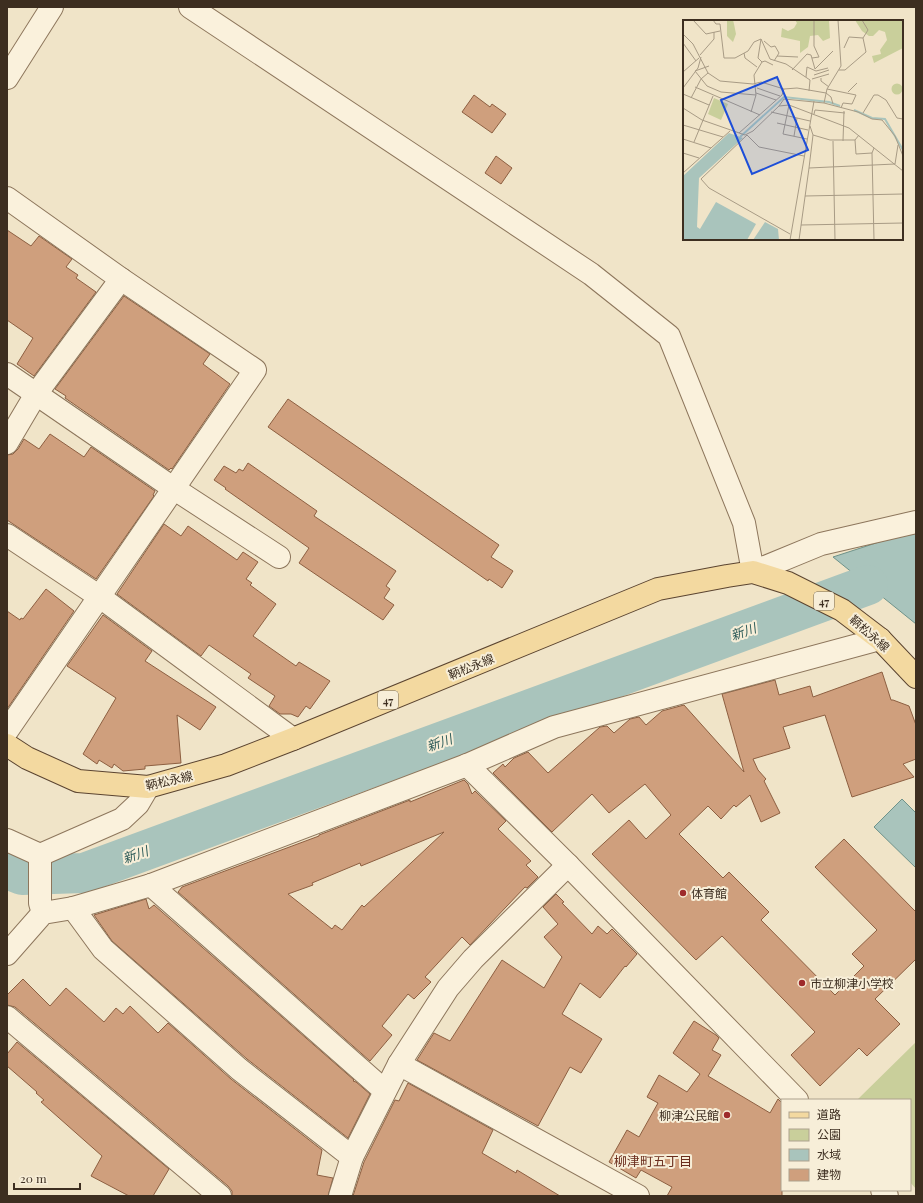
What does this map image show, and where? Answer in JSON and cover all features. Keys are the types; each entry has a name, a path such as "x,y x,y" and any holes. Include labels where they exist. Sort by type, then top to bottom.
{"main road":[{"name":"鞆松永線","path":"7,745 27,758 78,781 148,787 226,765 293,739 658,589 727,576 762,574 788,583 842,610 877,637 916,677"}],"street":[{"path":"7,78 52,7"},
{"path":"190,7 591,274 669,336 744,523 762,574 821,544 916,522"},
{"path":"7,198 255,370 7,731"},
{"path":"7,443 36,394 122,279"},
{"path":"7,374 173,488 279,557"},
{"path":"7,535 100,597 293,739"},
{"path":"42,908 73,908 151,885 467,765 554,727 877,637"},
{"path":"467,765 568,865 796,1099"},
{"path":"40,856 122,819 138,804 148,787"},
{"path":"7,840 40,856"},
{"path":"7,954 42,908 40,856"},
{"path":"340,1196 352,1157 398,1064 448,988 473,959 568,865"},
{"path":"151,885 385,1091"},
{"path":"73,908 103,949 239,1070 352,1157"},
{"path":"7,1017 220,1196"},
{"path":"398,1064 638,1196"}],"green space":[{"path":"916,1042 916,1189 911,1183 911,1099 858,1099"}],"water":[{"path":"916,530 916,624 833,557"},
{"path":"902,799 916,813 916,868 874,827"}],"building":[{"path":"474,95 490,107 492,104 506,114 492,133 462,112"},
{"path":"496,156 512,168 501,184 485,173"},
{"path":"7,230 31,246 39,236 72,259 66,267 78,275 76,278 96,292 34,376 17,364 33,338 7,320"},
{"path":"124,296 210,354 203,364 230,384 172,469 171,468 169,470 65,398 66,396 55,389"},
{"path":"288,399 499,545 491,557 513,571 502,588 489,579 488,581 268,427"},
{"path":"50,434 84,457 91,447 155,491 154,496 96,579 7,520 7,455 13,454 24,439 39,449"},
{"path":"248,463 317,511 314,516 396,571 386,586 390,589 384,598 394,605 383,620 299,563 309,548 214,480 224,466 236,473 239,469 243,471"},
{"path":"164,524 181,536 188,526 237,560 243,552 258,562 246,579 252,583 250,585 276,604 253,636 296,666 299,662 330,681 310,709 306,706 298,717 291,714 280,714 269,706 275,696 248,678 251,674 209,645 201,656 117,594"},
{"path":"46,589 74,611 7,709 7,611 20,620 21,618 23,619"},
{"path":"103,615 152,651 145,661 216,707 200,730 177,715 181,763 145,766 145,769 123,771 114,764 112,768 99,760 97,764 83,754 116,698 67,666"},
{"path":"882,672 891,700 909,706 916,725 916,759 903,764 914,777 852,797 825,715 783,727 790,748 753,759 758,770 766,779 764,781 780,813 761,822 750,795 736,807 734,805 721,819 708,806 679,834 723,878 729,872 769,912 761,920 835,995 864,966 852,954 877,930 815,867 844,839 916,912 916,959 875,999 900,1024 867,1056 859,1048 820,1086 791,1055 815,1032 722,936 696,960 592,854 629,820 646,839 671,815 645,784 609,813 592,794 552,832 493,773 503,764 505,767 514,758 528,752 548,773 600,727 607,726 614,733 630,719 639,717 646,725 662,711 684,705 744,772 722,694 775,680 779,695 810,686 813,697"},
{"path":"464,780 468,784 472,794 475,791 506,821 498,829 531,861 526,865 538,877 527,888 525,887 470,945 462,937 425,977 431,982 414,999 408,994 382,1026 392,1035 370,1061 178,892 182,887 410,800 410,802","holes":["444,832 364,907 362,905 342,930 335,925 332,929 288,894 313,885 312,883 360,863 361,866"]},
{"path":"556,894 564,902 562,903 592,934 598,926 607,934 612,929 637,954 626,967 625,966 600,998 580,983 562,1014 602,1039 581,1073 570,1067 538,1126 417,1060 434,1033 450,1041 502,960 544,988 562,957 544,937 558,924 543,907"},
{"path":"146,899 149,909 154,905 354,1080 353,1081 370,1094 348,1138 247,1059 112,941 94,915"},
{"path":"23,979 50,1006 66,988 104,1022 116,1008 123,1014 130,1006 158,1033 168,1023 231,1079 322,1150 317,1175 333,1178 328,1196 232,1196 232,1191 228,1186 15,1007 7,1005 7,995"},
{"path":"694,1021 719,1038 712,1050 721,1055 708,1076 770,1113 778,1099 781,1102 782,1196 667,1196 672,1187 641,1170 636,1178 609,1162 627,1130 639,1137 658,1103 647,1097 659,1075 687,1092 700,1074 673,1053"},
{"path":"17,1042 169,1169 153,1196 129,1196 91,1176 102,1156 41,1102 44,1100 36,1093 37,1092 7,1066 7,1054"},
{"path":"408,1083 493,1130 482,1153 516,1173 517,1170 560,1196 353,1196 364,1162 395,1100 399,1101"}],"waterway":[{"name":"新川","path":"7,869 22,875 84,873 868,585"}],"place":[{"name":"体育館","path":"683,893"},
{"name":"市立柳津小学校","path":"802,983"},
{"name":"柳津公民館","path":"727,1115"}],"district":[{"name":"柳津町五丁目","path":"653,1160"}]}
